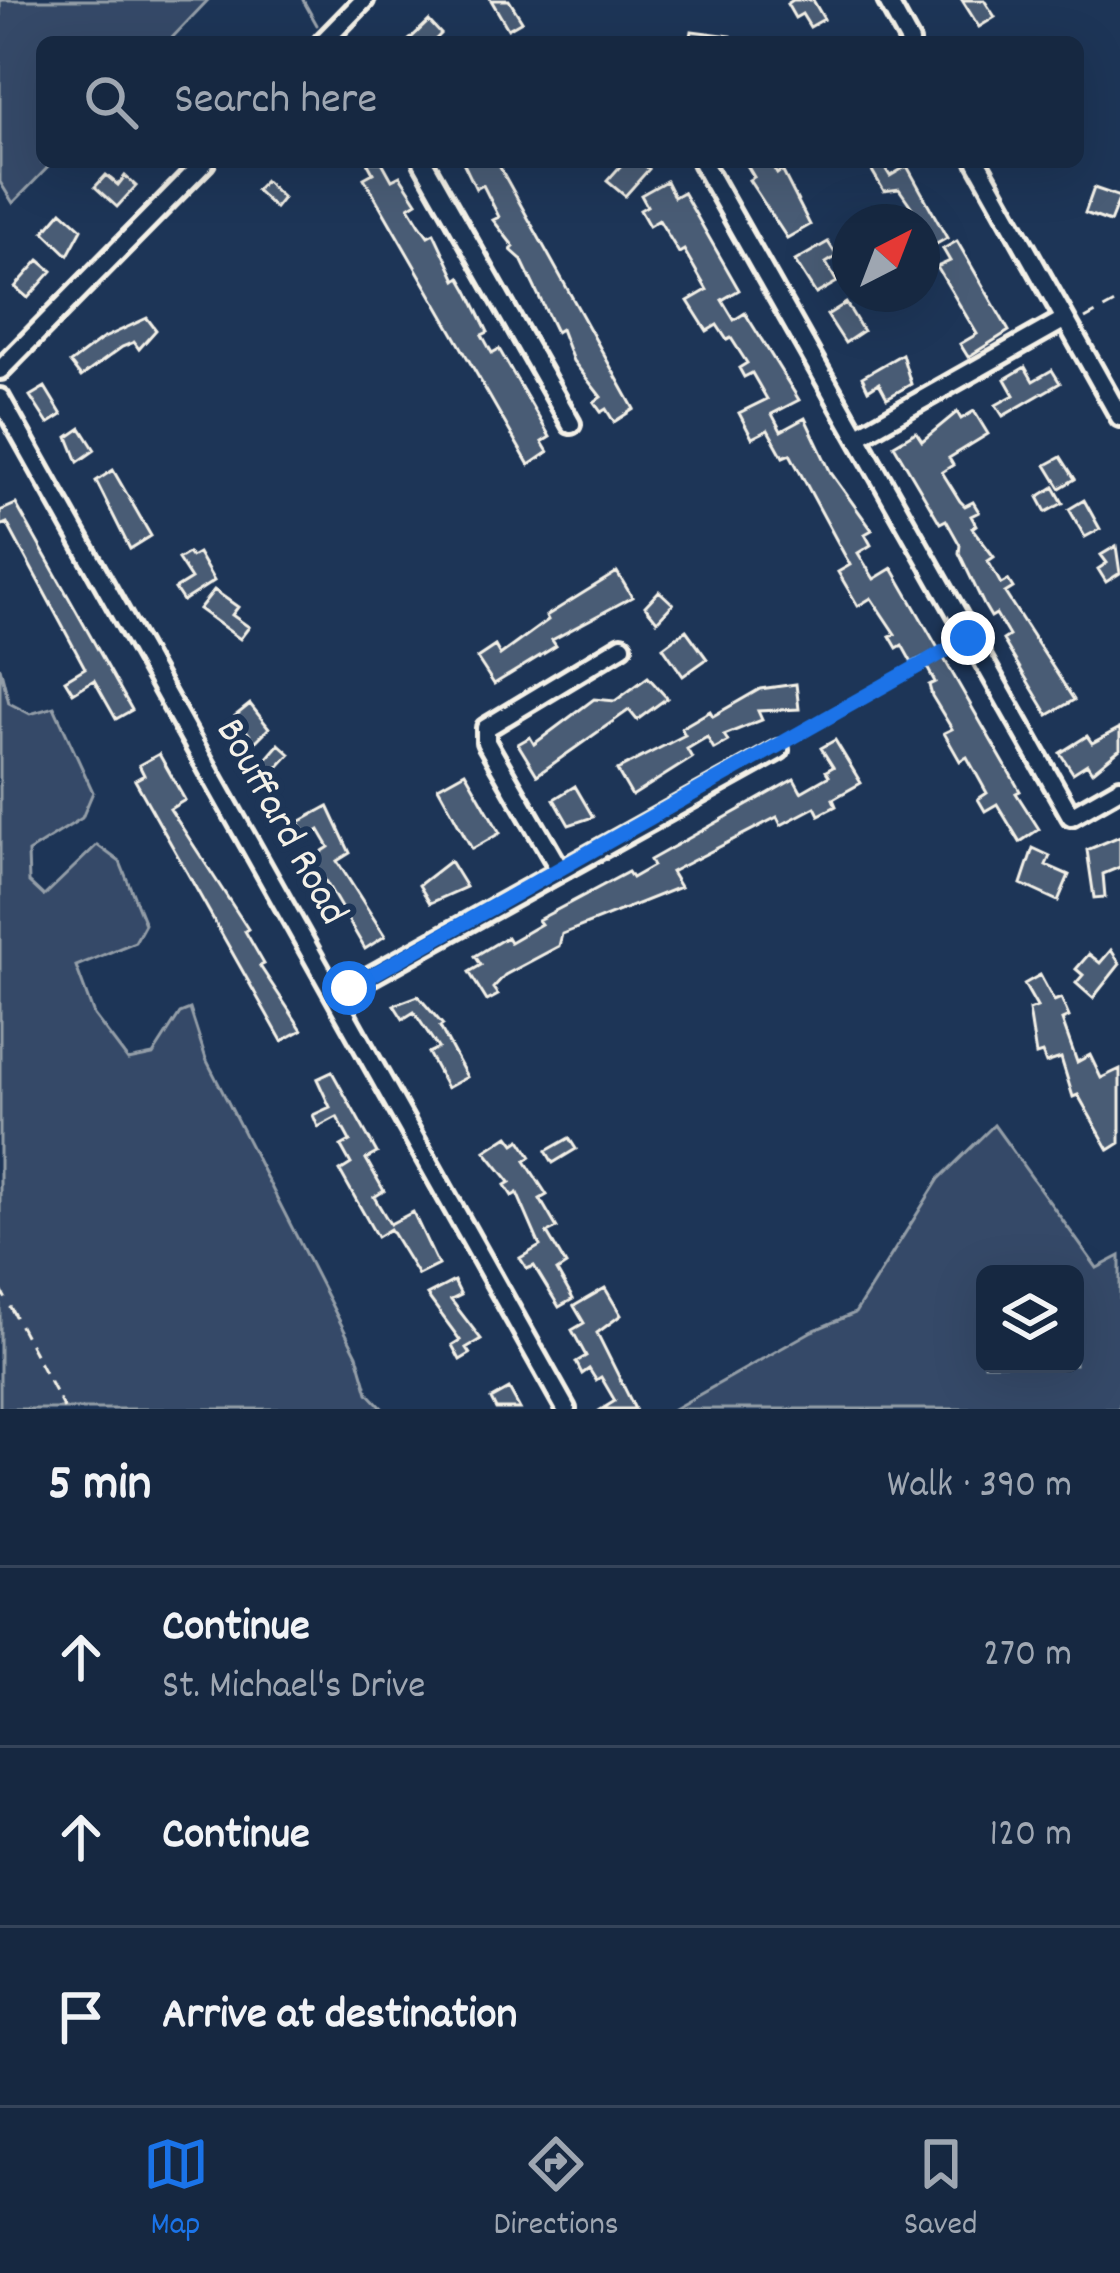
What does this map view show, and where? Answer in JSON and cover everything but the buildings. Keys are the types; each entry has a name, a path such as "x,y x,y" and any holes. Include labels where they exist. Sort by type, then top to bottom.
{"street":[{"path":"329,36 364,0"},
{"path":"887,0 907,36"},
{"path":"340,24 347,36"},
{"path":"0,370 199,168"},
{"path":"427,168 572,424"},
{"path":"705,168 1071,816 1120,788"},
{"path":"980,168 1120,417"},
{"path":"858,436 1065,319"},
{"name":"Bouffard Road","path":"0,398 566,1409"},
{"path":"560,870 486,742 486,728 622,646"},
{"path":"334,996 779,750"}],"path":[{"path":"1092,337 1083,320 1120,300"},
{"path":"779,750 968,638"},
{"path":"0,1288 64,1409"}],"shaded area":[{"path":"0,0 208,0 174,36 36,36 36,168 47,168 13,203 0,182"},
{"path":"0,667 9,703 30,714 54,707 93,792 82,818 28,852 29,882 44,896 97,845 120,862 145,924 135,942 76,966 94,1015 128,1060 153,1055 180,1013 190,1009 206,1059 357,1355 368,1393 383,1409 0,1409"},
{"path":"994,1125 1097,1268 1120,1256 1120,1409 674,1409 812,1331 855,1313 939,1179"}],"waterway":[{"path":"303,0 317,25"}],"route":[{"path":"349,988 779,750 968,638"}]}
